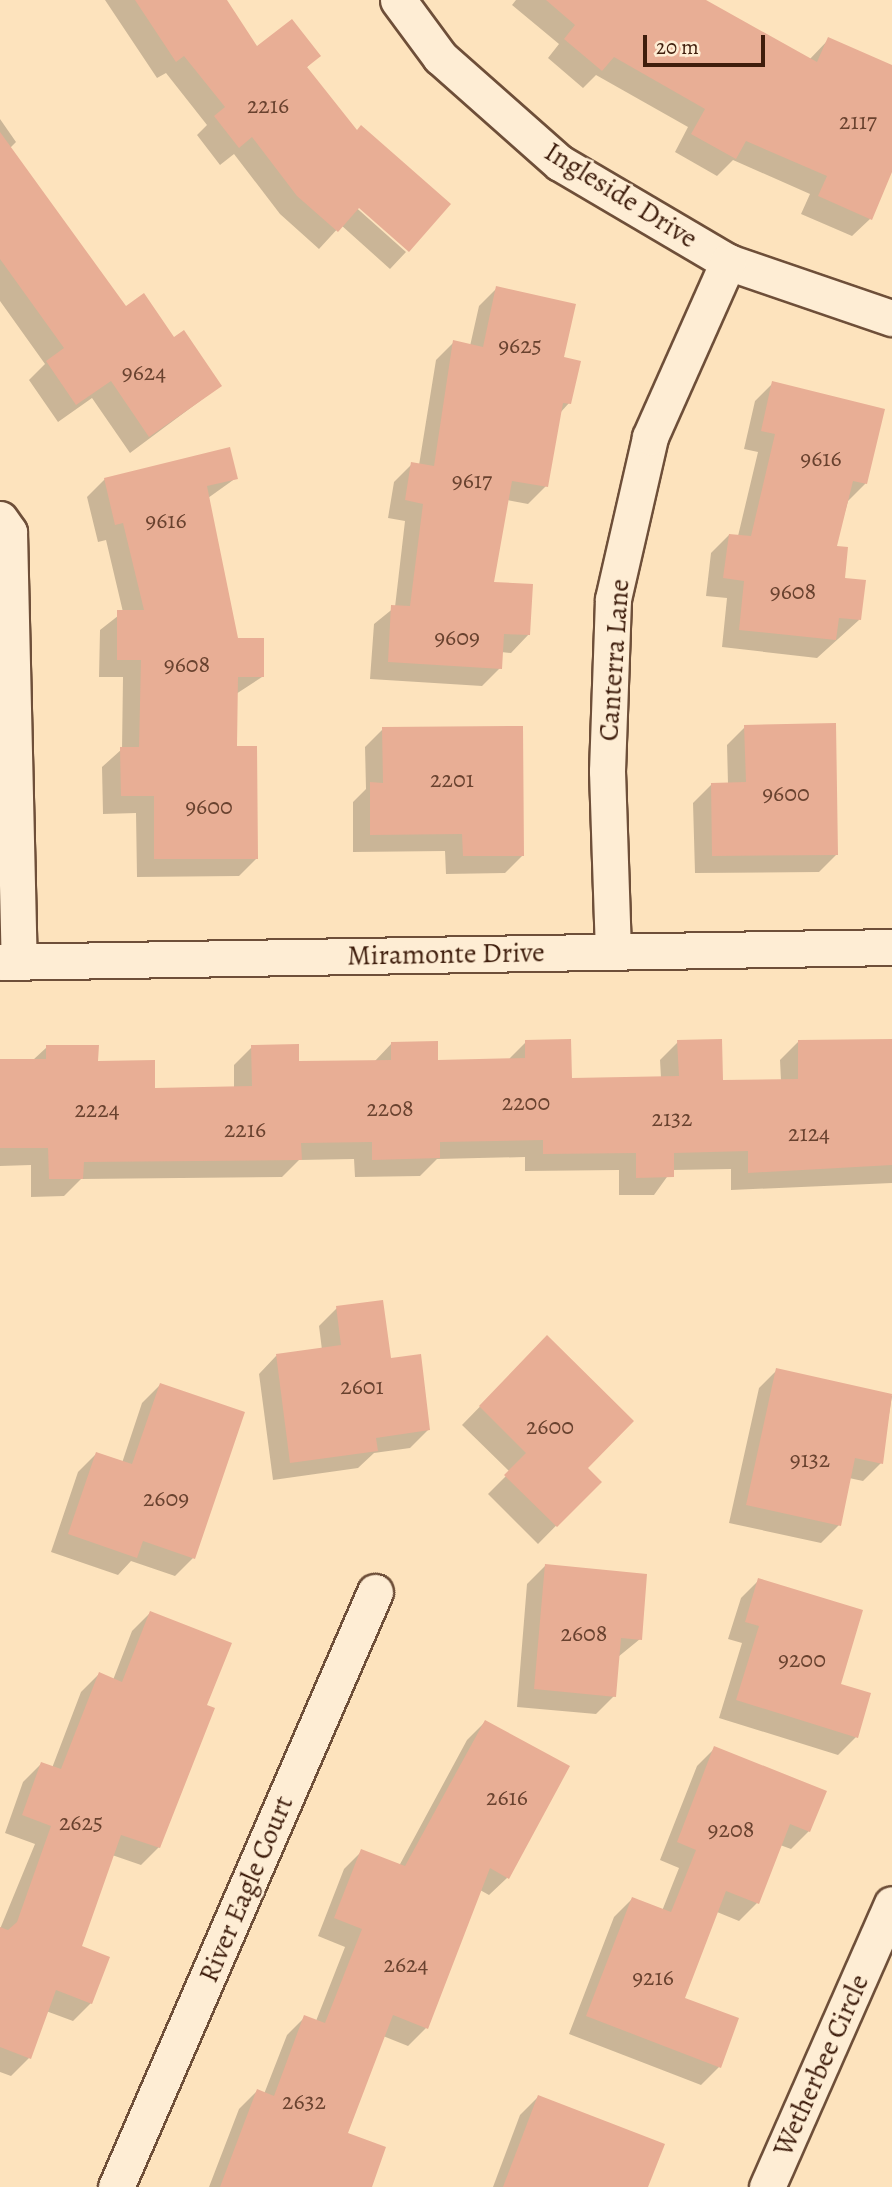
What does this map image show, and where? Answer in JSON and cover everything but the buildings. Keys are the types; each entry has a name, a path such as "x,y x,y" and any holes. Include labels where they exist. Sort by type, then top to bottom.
{"street":[{"name":"Ingleside Drive","path":"398,0 440,57 561,163 728,262 892,318"},
{"name":"Canterra Lane","path":"613,952 607,771 613,598 650,437 728,262"},
{"path":"0,519 9,532 10,962"},
{"name":"Miramonte Drive","path":"10,962 892,947"},
{"name":"River Eagle Court","path":"116,2187 375,1592"},
{"name":"Wetherbee Circle","path":"767,2187 892,1904"}]}
